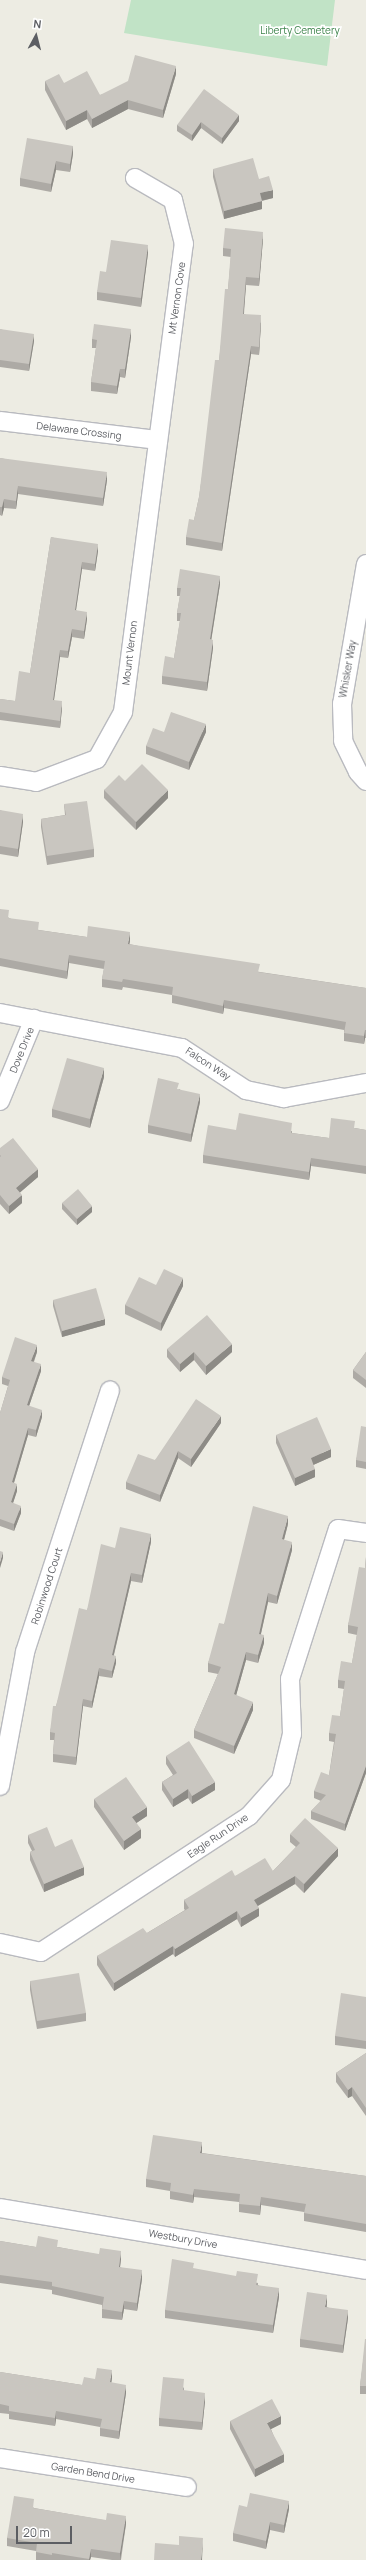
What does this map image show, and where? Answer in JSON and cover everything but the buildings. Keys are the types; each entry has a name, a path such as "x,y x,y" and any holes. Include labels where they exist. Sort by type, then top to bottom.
{"street":[{"name":"Mt Vernon Cove","path":"135,178 173,200 184,244 158,440"},
{"name":"Delaware Crossing","path":"0,421 158,440"},
{"name":"Mount Vernon","path":"0,776 36,782 97,759 123,712 158,440"},
{"name":"Whisker Way","path":"362,776 343,741 342,704 366,564"},
{"name":"Falcon Way","path":"0,1013 182,1048 246,1090 284,1098 366,1083"},
{"name":"Dove Drive","path":"0,1101 34,1019"},
{"name":"Robinwood Court","path":"0,1786 25,1652 110,1390"},
{"name":"Eagle Run Drive","path":"0,1943 41,1952 249,1816 281,1780 292,1734 290,1679 338,1529 366,1533"},
{"name":"Westbury Drive","path":"0,2208 366,2270"},
{"name":"Garden Bend Drive","path":"0,2458 187,2487"}],"green space":[{"name":"Liberty Cemetery","path":"131,0 335,0 327,66 124,33"}]}
